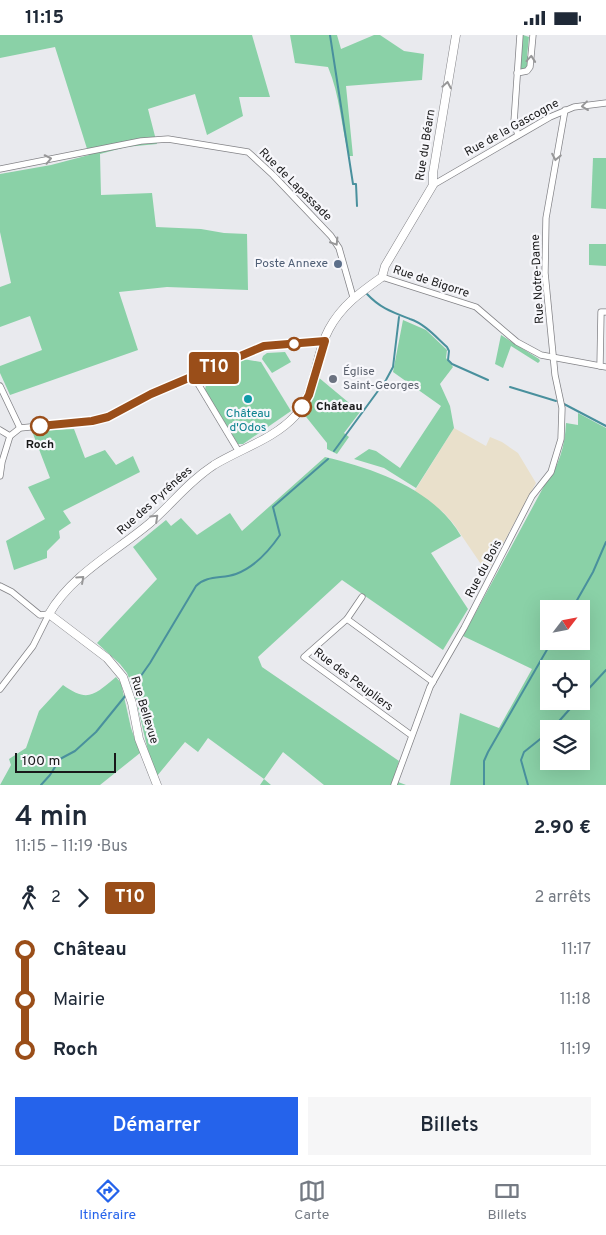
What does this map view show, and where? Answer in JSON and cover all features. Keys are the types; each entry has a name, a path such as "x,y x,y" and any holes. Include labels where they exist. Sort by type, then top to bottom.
{"street":[{"name":"Rue du Béarn","path":"382,277 385,266 433,185 433,173 456,35"},
{"path":"518,135 514,122 520,35"},
{"path":"517,73 527,71 530,67 533,35"},
{"name":"Rue de la Gascogne","path":"433,185 565,109 606,103"},
{"name":"Rue Notre-Dame","path":"553,359 545,273 546,218 565,109"},
{"name":"Rue de Lapassade","path":"0,169 140,141 168,139 248,152 274,175 331,236 339,247 354,297"},
{"name":"Rue de Bigorre","path":"382,277 476,307 517,342 553,359 603,366"},
{"name":"Rue des Pyrénées","path":"0,689 33,647 49,614 70,589 150,523 192,481 277,430 294,417 309,395 328,331 340,312 354,297 382,277"},
{"path":"603,366 601,312 606,312"},
{"path":"0,475 10,436 20,428 92,421 108,417 151,394 264,346 325,341"},
{"name":"Rue du Bois","path":"394,785 411,735 433,682 532,497 551,472 561,439 562,423 562,408 553,359"},
{"path":"194,377 240,452"},
{"path":"0,386 20,428"},
{"path":"0,430 10,436"},
{"path":"0,586 12,592 40,615 49,614"},
{"name":"Rue des Peupliers","path":"362,597 347,619 304,657 411,735"},
{"name":"Rue Bellevue","path":"49,614 108,658 127,684 139,739 157,785"},
{"path":"347,619 433,682"}],"shaded area":[{"path":"454,428 486,446 490,437 502,442 518,453 536,483 487,573 453,523 443,512 414,492"}],"green space":[{"path":"0,35 252,35 270,97 239,97 243,116 207,135 195,94 148,109 157,144 126,147 100,154 101,195 152,193 156,227 247,234 248,290 167,287 119,292 138,350 10,395 0,373 0,366 42,350 30,316 0,327 0,287 11,283 0,232 0,174 51,165 89,155 55,47 0,58"},
{"path":"290,35 337,35 341,49 374,35 380,35 404,51 424,54 422,80 346,86 353,156 349,156 338,100 328,67 295,63"},
{"path":"523,35 529,37 527,56 529,57 528,67 523,70 520,69"},
{"path":"593,158 606,158 606,209 591,208"},
{"path":"589,244 606,244 606,266 589,265"},
{"path":"403,320 426,330 447,350 446,358 453,367 440,384 450,406 454,428 416,488 384,468 354,459 369,449 376,451 400,468 441,406 393,372"},
{"path":"501,335 540,361 538,363 511,346 503,368 495,364"},
{"path":"285,352 291,362 272,373 262,359 263,356 267,353"},
{"path":"243,359 261,362 291,411 243,444 238,444 205,390 208,374"},
{"path":"318,377 360,412 344,433 349,437 337,454 327,449 327,443 303,413"},
{"path":"578,413 606,428 606,785 450,785 460,713 499,728 532,669 463,636 544,486 554,471 563,448 566,423 578,425"},
{"path":"74,429 85,458 105,450 116,465 133,456 140,472 63,511 71,523 59,531 60,538 47,551 47,558 14,570 6,541 45,519 28,487 50,478 32,431"},
{"path":"325,457 364,468 402,483 435,506 449,520 461,536 431,553 468,609 443,650 342,580 258,657 262,667 399,761 393,780 406,785 324,785 283,752 264,779 208,738 198,752 185,742 157,776 148,751 134,691 127,673 97,643 157,579 133,547 166,520 171,526 181,518 197,535 230,513 242,531"},
{"path":"116,677 121,683 131,728 140,753 100,785 0,785 11,765 9,759 26,748 39,711 63,685 79,694 91,695"},
{"path":"264,779 271,785 260,785"}],"waterway":[{"path":"330,35 353,184 356,184 357,206"},
{"path":"367,294 392,312 415,321 430,331 447,347 449,351 448,360 452,364 488,380"},
{"path":"334,451 386,380 393,367 399,317"},
{"path":"510,387 556,401"},
{"path":"564,404 606,426"},
{"path":"131,690 150,663 196,586 205,580 243,571 261,558 280,535 273,507 328,459"},
{"path":"577,600 593,572 606,542"},
{"path":"484,785 484,761 488,752 547,650"},
{"path":"590,687 606,670"},
{"path":"41,785 60,759 75,751 96,732 126,695"},
{"path":"560,720 569,710"},
{"path":"528,785 521,760 524,752 540,739"}],"bus line":[{"name":"T10","path":"40,426 92,421 108,417 151,394 264,346 325,341 309,395 302,407"}],"place":[{"name":"Poste Annexe","path":"338,264"},
{"name":"Église Saint-Georges","path":"333,379"},
{"name":"Château d'Odos","path":"248,399"},
{"name":"Château","path":"302,407"},
{"name":"Roch","path":"40,426"}]}
